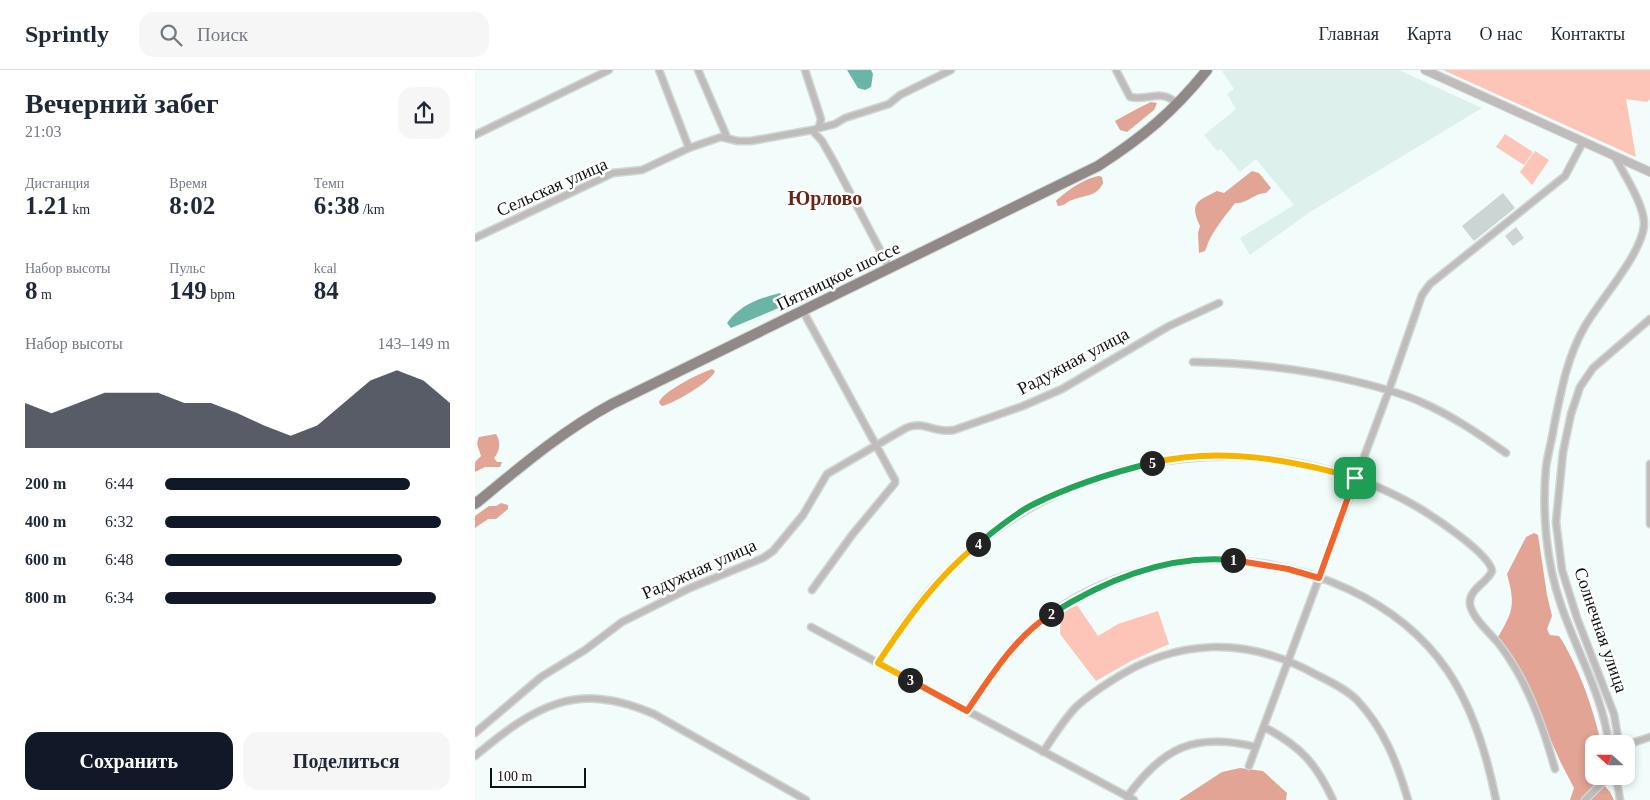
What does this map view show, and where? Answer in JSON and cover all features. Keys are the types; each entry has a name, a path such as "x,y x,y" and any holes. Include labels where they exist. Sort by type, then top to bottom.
{"main road":[{"name":"Пятницкое шоссе","path":"475,504 586,418 1097,166 1133,144 1178,104 1207,70"}],"street":[{"path":"475,135 609,70"},
{"path":"659,70 689,148"},
{"path":"698,70 727,137"},
{"path":"805,70 821,119 816,129 890,269"},
{"name":"Сельская улица","path":"475,238 613,173 642,170 689,148 721,137 738,141 751,141 835,124 845,118 889,104 912,88 951,70"},
{"path":"1116,70 1130,97 1162,95 1170,97 1178,104"},
{"path":"1425,70 1650,172"},
{"path":"1249,766 1389,390 1422,295 1430,284 1565,176 1583,142"},
{"path":"1608,735 1606,723 1592,680 1561,606 1553,579 1546,534 1545,496 1547,466 1566,369 1585,325 1633,255 1644,228 1642,210 1615,157"},
{"name":"Радужная улица","path":"475,733 541,677 585,650 622,622 690,588 763,558 773,551 803,515 827,474 877,445 912,425 920,424 945,432 1023,406 1062,389 1169,326 1219,303"},
{"path":"803,311 877,445 894,477 895,484 852,535 812,590"},
{"name":"Солнечная улица","path":"1618,735 1614,714 1577,618 1562,570 1556,522 1563,452 1571,414 1580,387 1593,368 1650,319"},
{"path":"1193,362 1274,366 1310,371 1389,390 1421,402 1455,419 1506,453"},
{"path":"878,663 907,618 932,588 964,555 995,530 1030,506 1070,488 1113,473 1159,462 1185,458 1226,456 1269,458 1310,465 1355,478 1407,501 1434,517 1482,555 1492,566 1491,574 1472,594 1470,606 1473,613 1500,645 1526,688 1547,740 1555,768"},
{"path":"1650,464 1650,524"},
{"path":"967,711 1015,646 1041,620 1081,595 1119,578 1150,568 1190,562 1223,560 1255,562 1319,578 1377,603 1402,621 1447,670 1465,702 1480,738 1490,770 1496,800"},
{"path":"811,627 1131,798 1144,774 1162,758 1181,747 1200,742 1221,741 1256,747"},
{"path":"1043,752 1077,706 1126,671 1152,658 1183,649 1232,647 1260,651 1288,660 1333,683 1355,698 1387,740 1408,800"},
{"path":"475,756 515,724 537,711 572,700 593,698 611,700 636,706 654,714 806,800"},
{"path":"1264,727 1291,742 1307,756 1322,778 1333,800"},
{"path":"1635,742 1650,737"},
{"path":"1585,800 1600,785"},
{"path":"1618,785 1620,800"}],"shaded area":[{"path":"847,70 871,70 873,74 871,87 865,90 858,88"},
{"path":"1399,70 1482,108 1310,212 1250,255 1240,238 1294,205 1256,159 1240,172 1221,149 1217,151 1204,135 1236,109 1227,94 1234,89 1222,71"},
{"path":"1443,70 1650,70 1650,99 1647,102 1626,99 1636,157"},
{"path":"1151,102 1157,103 1154,110 1127,132 1120,130 1115,121"},
{"path":"1505,134 1533,152 1524,165 1496,147"},
{"path":"1535,151 1549,160 1532,185 1520,172"},
{"path":"1252,171 1259,173 1271,188 1266,193 1243,202 1235,203 1214,232 1205,251 1199,253 1198,233 1200,226 1195,207 1204,197 1217,191 1224,193"},
{"path":"1102,177 1103,183 1097,191 1058,206 1056,201 1070,189 1088,179"},
{"path":"780,293 783,298 781,307 731,328 727,323 738,311 751,303"},
{"path":"712,369 715,371 712,375 691,392 662,406 659,403 673,388"},
{"path":"496,434 499,446 498,453 494,458 497,462 502,462 500,467 485,467 475,472 475,462 481,456 477,444 479,437"},
{"path":"501,503 508,505 508,509 496,519 488,519 475,528 475,516 489,506 496,506"},
{"path":"1534,533 1538,535 1552,616 1547,629 1550,635 1559,636 1566,647 1585,688 1599,735 1585,735 1585,785 1604,785 1614,800 1570,800 1574,788 1519,669 1498,637 1510,613 1512,600 1507,574 1526,537"},
{"path":"1077,605 1098,636 1118,624 1158,611 1169,644 1131,661 1096,681 1060,634 1061,613"},
{"path":"1240,768 1263,771 1287,793 1286,800 1179,800 1222,772"}],"building":[{"path":"1503,193 1515,208 1474,241 1462,226"},
{"path":"1516,227 1524,238 1513,246 1505,236"}],"district":[{"name":"Юрлово","path":"825,198"}],"route":[{"path":"1226,456 1269,458 1310,465 1355,478 1319,578 1255,562 1223,560 1190,562 1150,568 1119,578 1081,595 1041,620 1015,646 967,711 878,663 907,618 932,588 964,555 995,530 1030,506 1070,488 1113,473 1159,462 1185,458 1226,456"}]}
